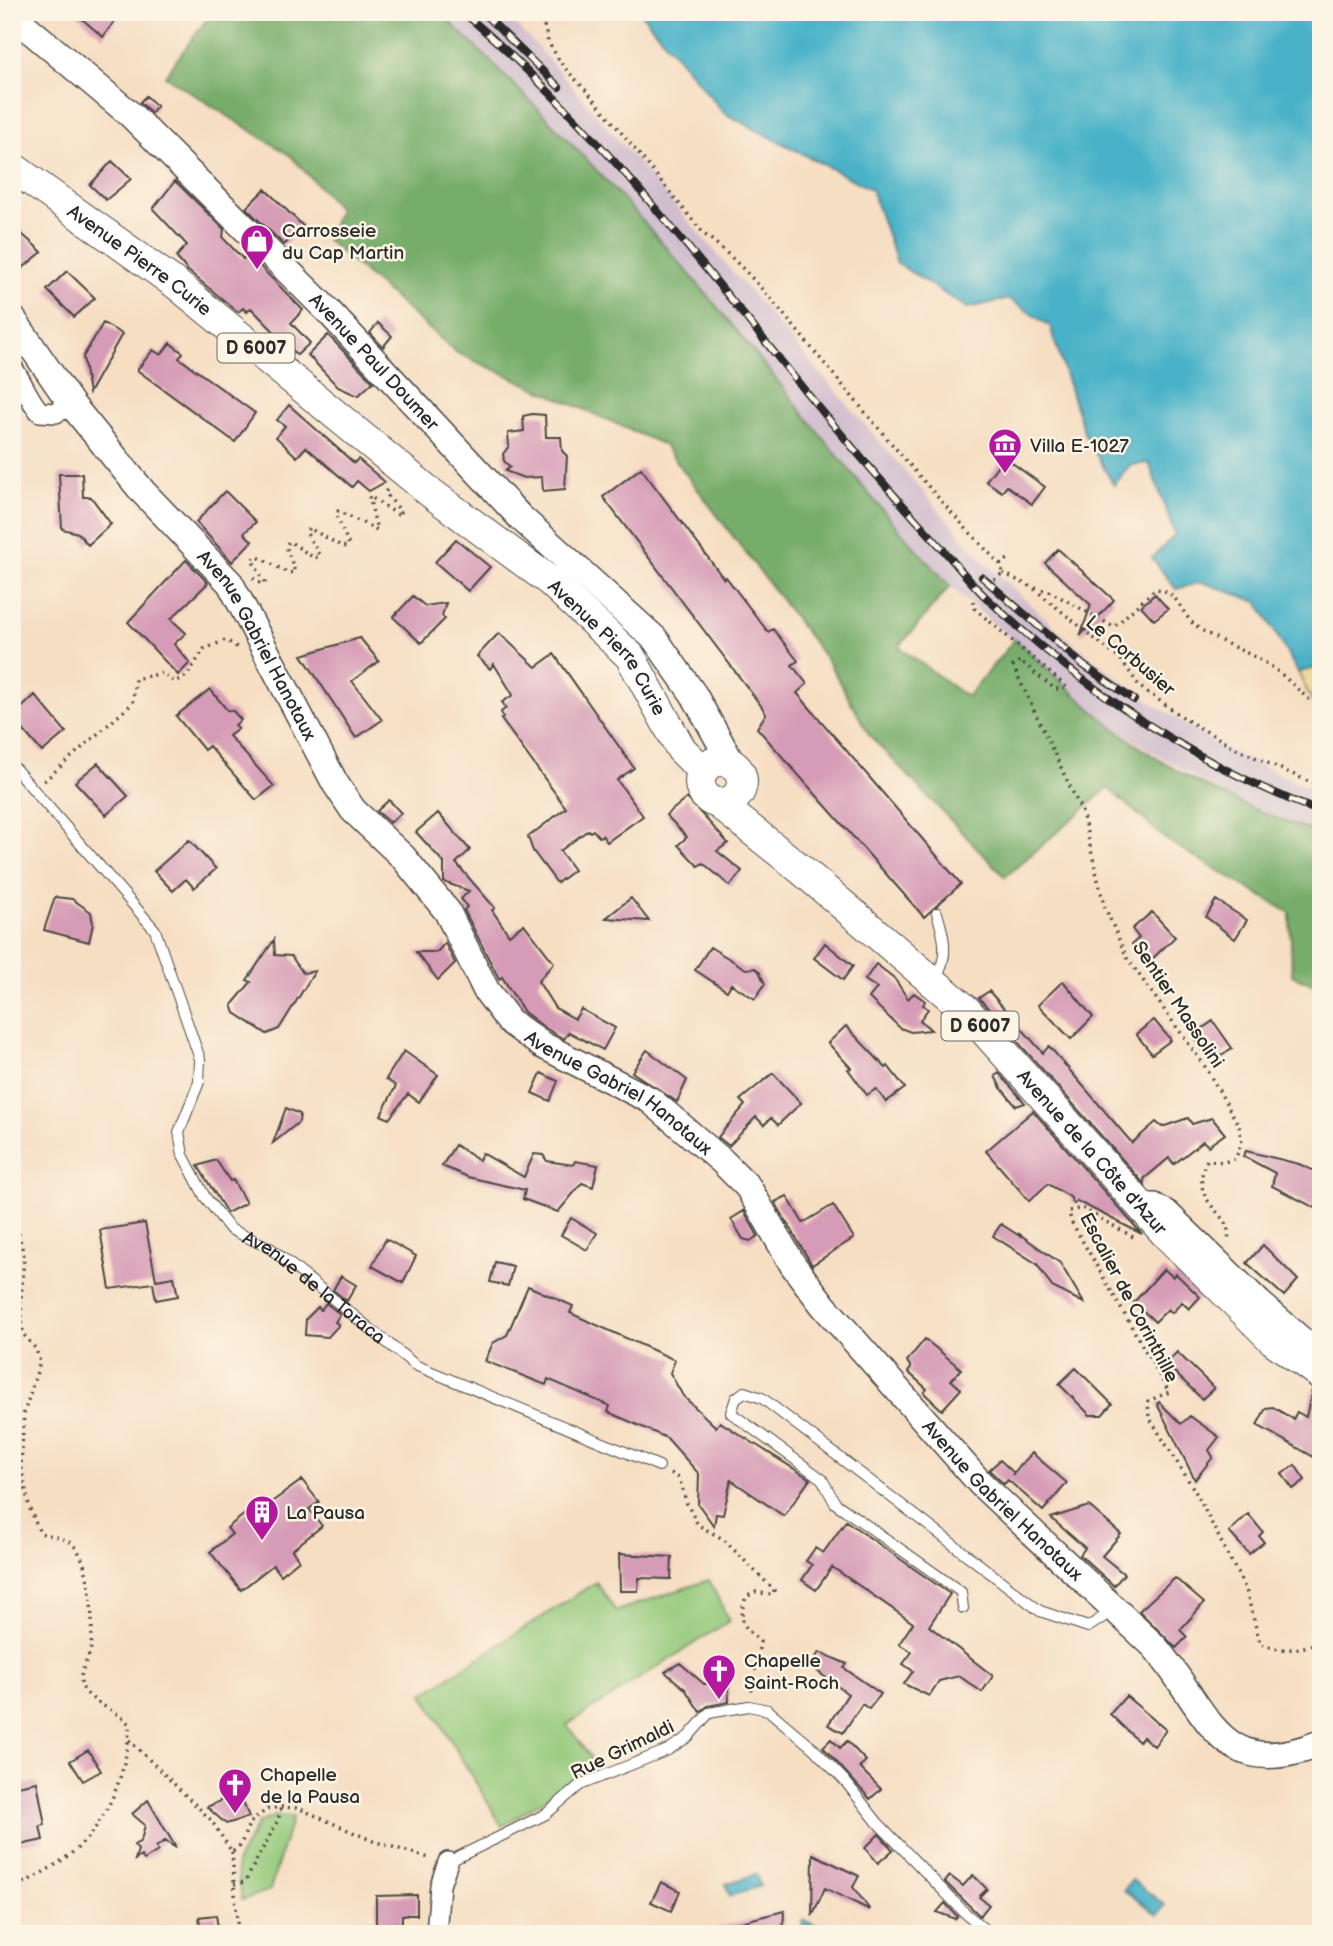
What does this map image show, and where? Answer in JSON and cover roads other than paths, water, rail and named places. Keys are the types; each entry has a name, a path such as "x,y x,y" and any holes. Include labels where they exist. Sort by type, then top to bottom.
{"main road":[{"name":"Avenue Paul Doumer","path":"12,15 131,115 329,312 520,517 655,639 694,695 712,731 718,777"},
{"name":"Avenue Pierre Curie","path":"12,167 176,284 492,541 540,597 594,643 618,673 671,762 718,777"},
{"name":"Avenue Gabriel Hanotaux","path":"12,318 72,405 143,492 230,583 277,668 335,783 353,810 403,857 447,911 486,990 509,1021 542,1045 650,1100 722,1161 748,1187 793,1265 823,1305 981,1484 1115,1609 1176,1671 1216,1735 1247,1754 1273,1756 1299,1752 1321,1744"},
{"name":"Avenue de la Côte d'Azur","path":"718,777 803,871 966,1010 1137,1203 1273,1340 1321,1375"}],"street":[{"path":"12,367 26,386 30,401 40,412 56,413 72,405"},
{"path":"1137,1203 1155,1203 1169,1211 1262,1301 1321,1353"},
{"path":"436,1934 440,1885 448,1862"}],"lane":[{"name":"Avenue de la Toraca","path":"12,765 155,930 200,1059 199,1082 179,1132 183,1155 205,1197 230,1229 270,1248 415,1365 659,1466"},
{"path":"933,981 944,957 942,931 937,913"},
{"path":"963,1608 961,1592 835,1503 822,1479 731,1413 736,1398 744,1392 762,1398 1040,1611 1088,1627 1115,1609"},
{"name":"Rue Grimaldi","path":"448,1862 546,1815 580,1785 668,1750 688,1737 709,1713 749,1706 768,1710 814,1749 845,1781 878,1823 964,1912 990,1934"}],"water":[{"path":"640,12 1321,12 1321,667 1298,672 1258,602 1202,582 1176,589 1152,558 1175,535 1149,463 1130,465 1114,485 1085,435 1050,326 1009,299 967,308 897,263 871,189 724,113"},
{"path":"756,1874 760,1886 730,1896 726,1884"},
{"path":"1132,1880 1165,1905 1158,1915 1124,1890"},
{"path":"803,1920 821,1927 820,1934 802,1934"}],"railway":[{"path":"463,12 556,100 643,194 855,450 991,602 1065,666 1146,723 1232,773 1321,812"},
{"path":"482,12 559,87"},
{"path":"982,577 1083,665 1134,700"}],"place":[{"name":"Carrosseie du Cap Martin","path":"257,271"},
{"name":"Villa E-1027","path":"1005,475"},
{"name":"La Pausa","path":"262,1542"},
{"name":"Chapelle Saint-Roch","path":"719,1701"},
{"name":"Chapelle de la Pausa","path":"235,1815"}]}
